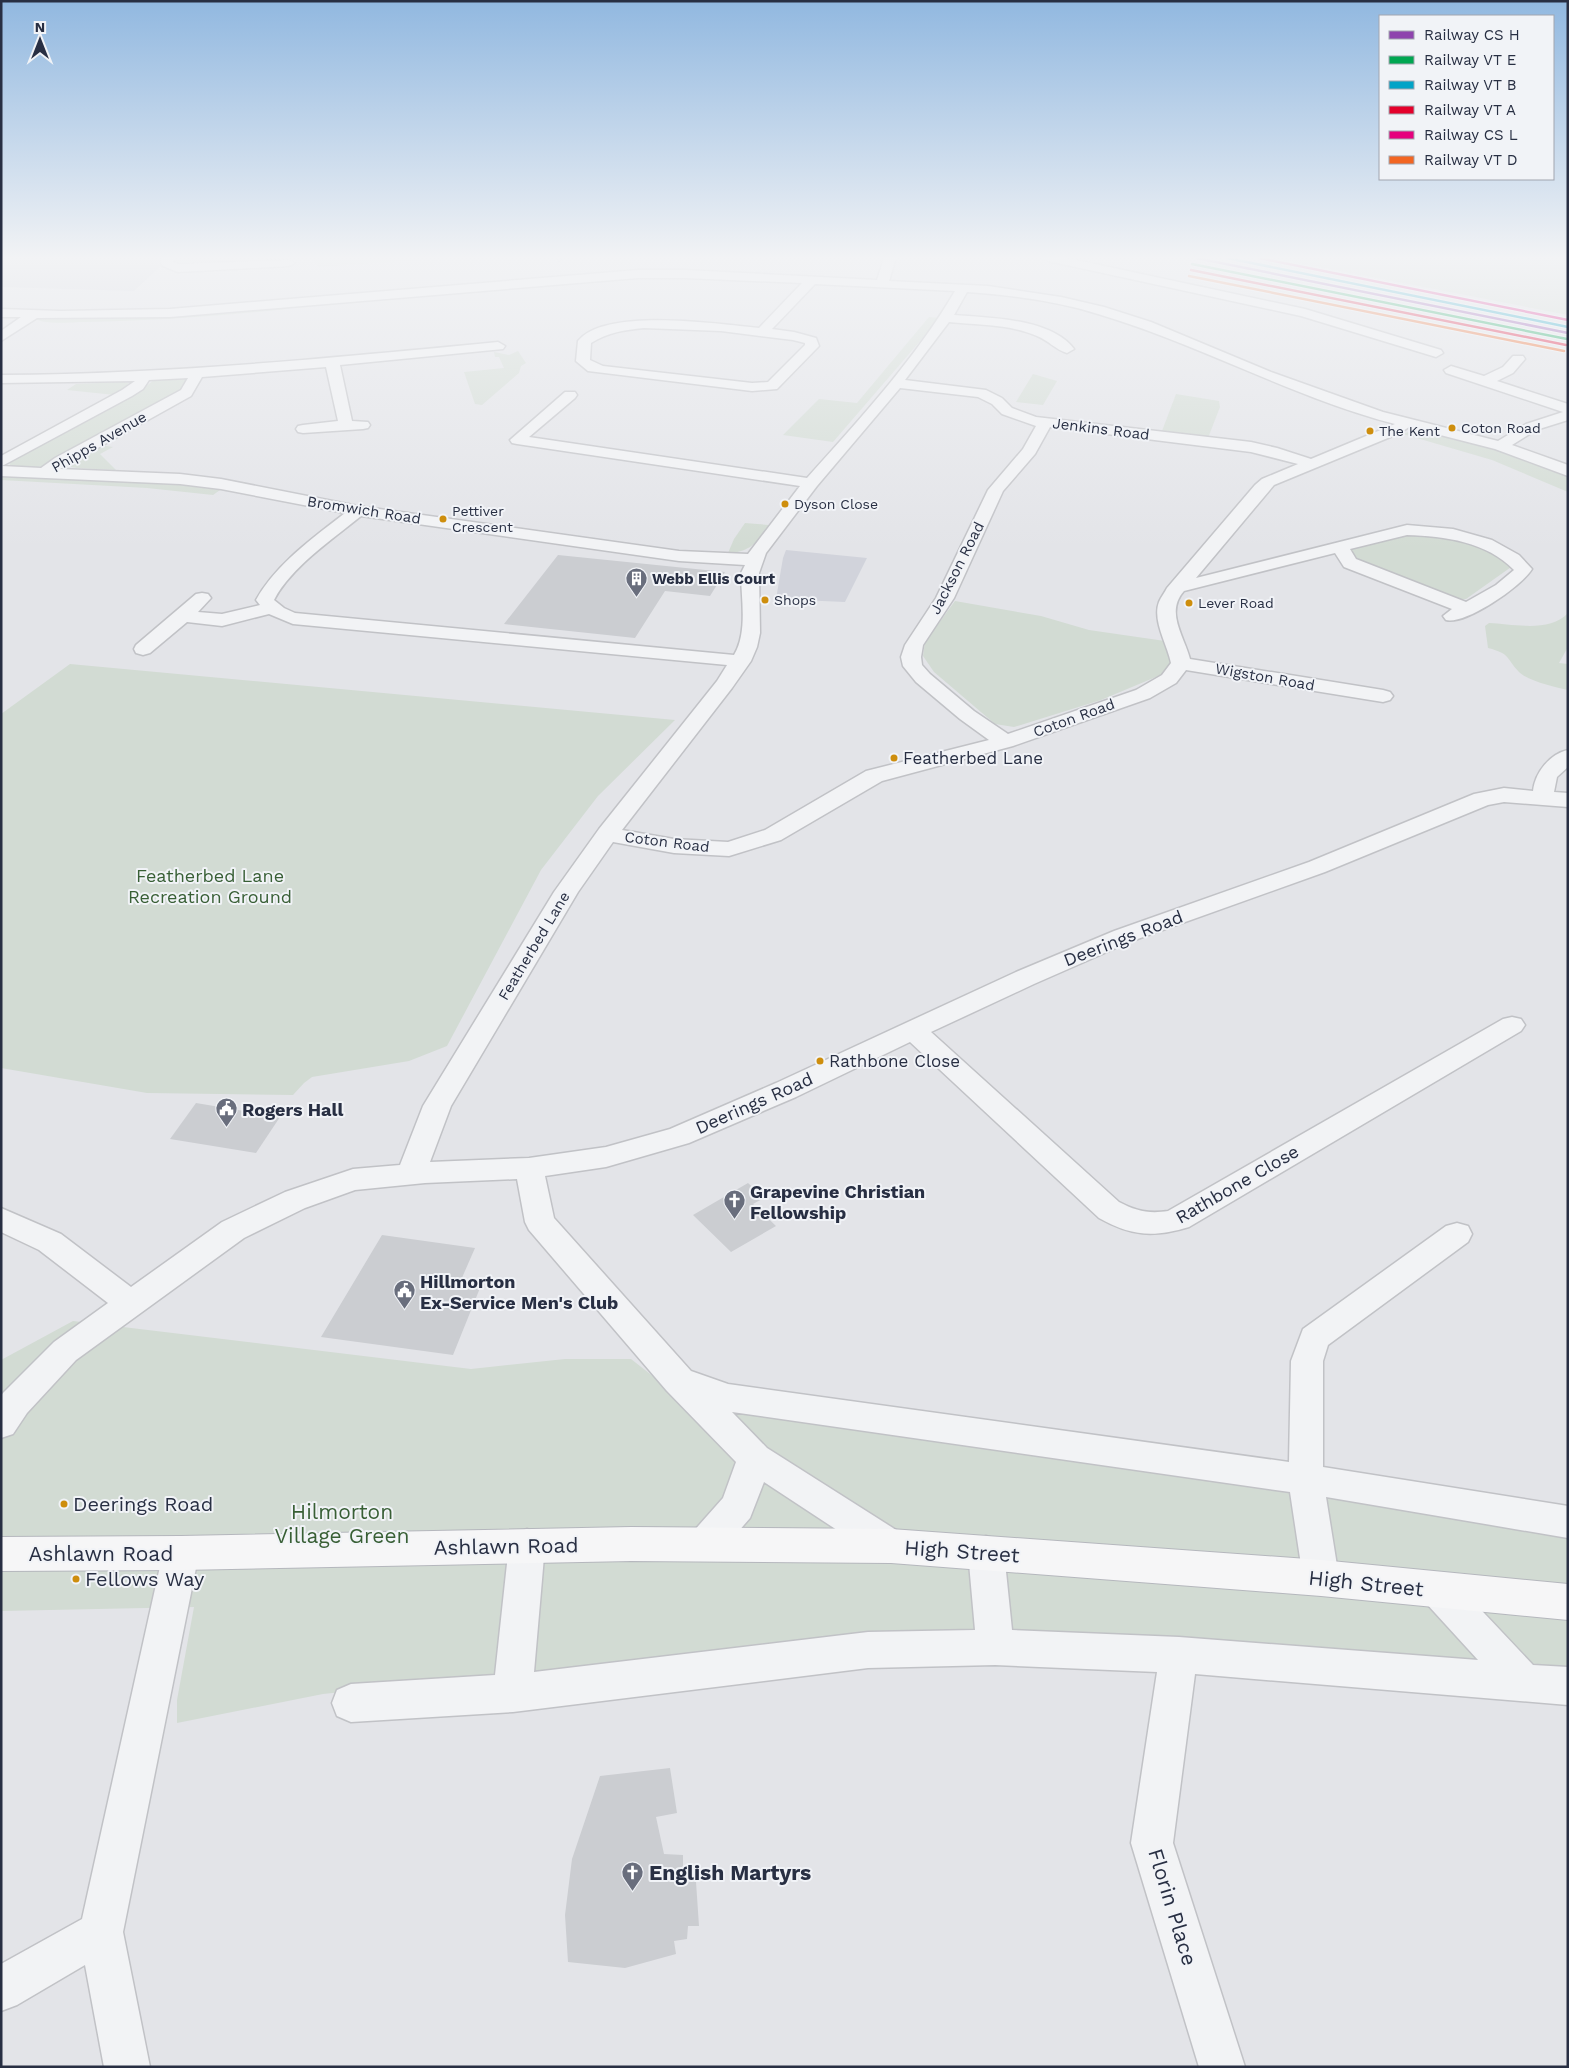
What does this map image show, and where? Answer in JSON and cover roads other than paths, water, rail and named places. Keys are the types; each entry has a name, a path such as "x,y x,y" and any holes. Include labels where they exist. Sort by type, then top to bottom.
{"highway":[{"name":"Ashlawn Road","path":"1,1554 181,1553 527,1545 891,1546"},
{"name":"High Street","path":"891,1546 1321,1578 1568,1602"}],"street":[{"path":"1,379 144,377 197,374 411,355"},
{"path":"584,355 583,361 593,368 603,370 763,388 772,386 804,355"},
{"name":"Featherbed Lane","path":"411,1174 436,1106 566,892 607,834 741,661 748,647 751,633 750,572 758,552 811,483 845,445 917,355"},
{"path":"1217,355 1320,395 1378,415 1500,446 1568,471"},
{"path":"1485,381 1508,370 1518,359"},
{"path":"332,362 346,424"},
{"path":"1451,370 1568,409"},
{"name":"Phipps Avenue","path":"45,473 60,461 186,393 197,374"},
{"name":"Phipps Avenue","path":"1,462 127,393 138,386 144,377"},
{"name":"Jenkins Road","path":"896,382 981,393 997,401 1007,411 1033,421 1251,447 1272,451 1312,464"},
{"path":"502,451 571,400"},
{"path":"1500,446 1531,427 1568,415"},
{"name":"Jackson Road","path":"1006,742 967,715 923,678 913,666 911,657 914,645 945,598 996,490 1030,452 1045,422"},
{"path":"1181,662 1166,620 1166,608 1176,588 1185,580 1261,488 1268,482 1395,430 1407,422"},
{"path":"303,429 346,424 363,425"},
{"path":"517,440 811,483"},
{"name":"Bromwich Road","path":"1,471 180,479 221,484 358,511 679,556 756,560"},
{"path":"358,511 279,578 267,593 265,600 271,608 279,614 294,618 741,661"},
{"path":"1176,588 1407,530 1441,531 1464,536 1507,554 1523,569 1522,573 1512,582 1459,612 1350,563 1300,557"},
{"path":"1340,547 1350,563"},
{"path":"143,649 202,598"},
{"path":"183,616 222,620 271,608"},
{"name":"Coton Road","path":"607,834 674,846 729,849 773,835 874,776 1006,742 1142,694 1169,679 1181,662"},
{"name":"Wigston Road","path":"1181,662 1383,696"},
{"path":"1346,711 1349,691"},
{"path":"1556,798 1544,780 1568,756"},
{"name":"Deerings Road","path":"1,1424 15,1403 65,1351 234,1230 294,1200 353,1180 411,1174 529,1168 606,1157 679,1136 786,1090 1025,978 1123,936 1317,867 1482,799 1504,795 1556,798"},
{"name":"Rathbone Close","path":"913,1030 1109,1210 1133,1221 1162,1225 1178,1219 1512,1025"},
{"name":"High Street","path":"529,1168 540,1222 679,1381 755,1458 891,1546"},
{"path":"1,1219 50,1242 130,1303"},
{"path":"1321,1578 1306,1479 1307,1361 1314,1338 1457,1234"},
{"path":"679,1381 728,1398 1306,1479 1568,1522"},
{"path":"706,1544 738,1507 755,1458"},
{"path":"513,1693 527,1545"},
{"path":"986,1552 995,1646"},
{"path":"127,2067 101,1932 181,1553"},
{"path":"1438,1590 1523,1682"},
{"path":"351,1703 513,1693 868,1650 995,1646 1178,1655 1568,1686"},
{"name":"Florin Place","path":"1178,1655 1152,1843 1222,2067"},
{"path":"1,1989 101,1932"}],"place":[{"name":"Coton Road","path":"1452,428"},
{"name":"The Kent","path":"1370,431"},
{"name":"Dyson Close","path":"785,504"},
{"name":"Pettiver Crescent","path":"443,519"},
{"name":"Webb Ellis Court","path":"636,598"},
{"name":"Shops","path":"765,600"},
{"name":"Lever Road","path":"1189,603"},
{"name":"Featherbed Lane","path":"894,758"},
{"name":"Rathbone Close","path":"820,1061"},
{"name":"Rogers Hall","path":"226,1128"},
{"name":"Grapevine Christian Fellowship","path":"734,1220"},
{"name":"Hillmorton Ex-Service Men's Club","path":"404,1310"},
{"name":"Deerings Road","path":"64,1504"},
{"name":"Fellows Way","path":"76,1579"},
{"name":"English Martyrs","path":"633,1891"}],"park label":[{"name":"Featherbed Lane Recreation Ground","path":"210,885"},
{"name":"Hilmorton Village Green","path":"342,1523"}]}
